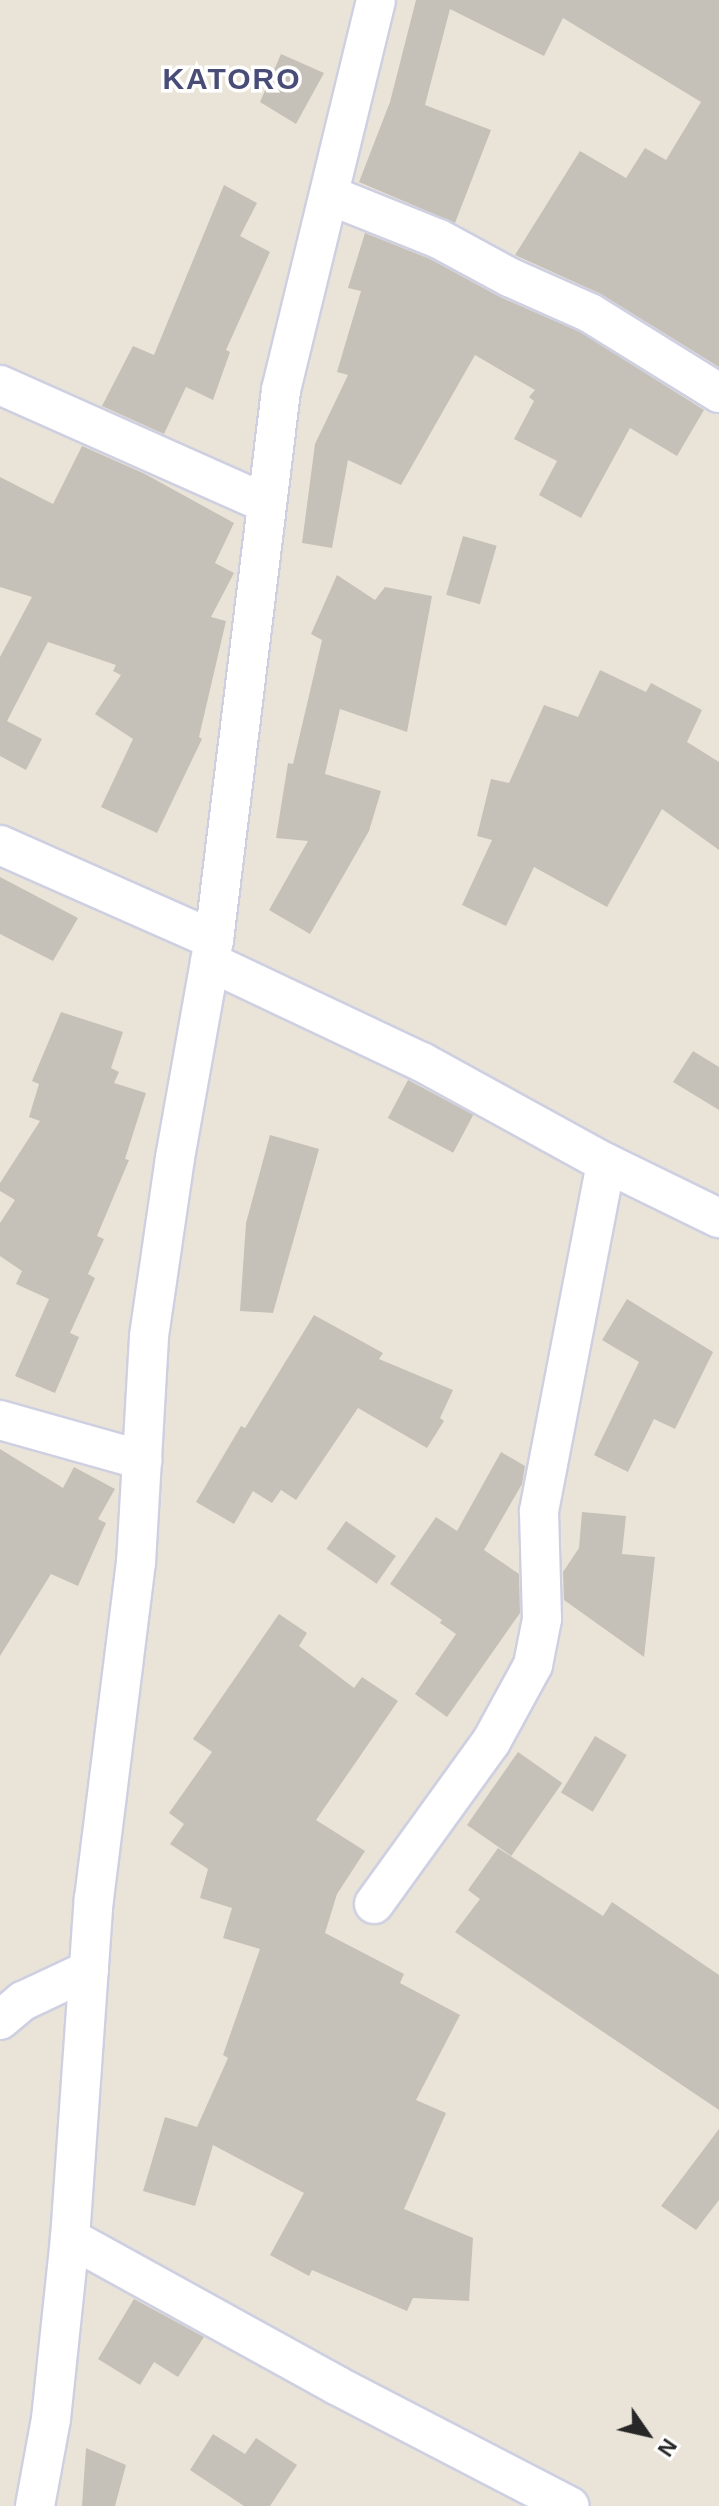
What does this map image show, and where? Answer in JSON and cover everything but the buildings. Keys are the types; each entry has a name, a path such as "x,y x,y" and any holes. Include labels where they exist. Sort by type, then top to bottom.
{"street":[{"path":"35,2506 51,2419 70,2238 94,1899 136,1563 149,1336 175,1158 212,951 281,390 376,0"},
{"path":"329,195 439,239 509,277 590,313 719,393"},
{"path":"0,385 267,504"},
{"path":"0,845 212,951 606,1163 719,1218"},
{"path":"374,1904 491,1742 533,1665 542,1619 539,1511 606,1163"},
{"path":"0,1420 142,1460"},
{"path":"0,2020 23,2001 89,1970"},
{"path":"70,2238 336,2385 569,2506"}],"district":[{"name":"KATORO","path":"232,79"}]}
